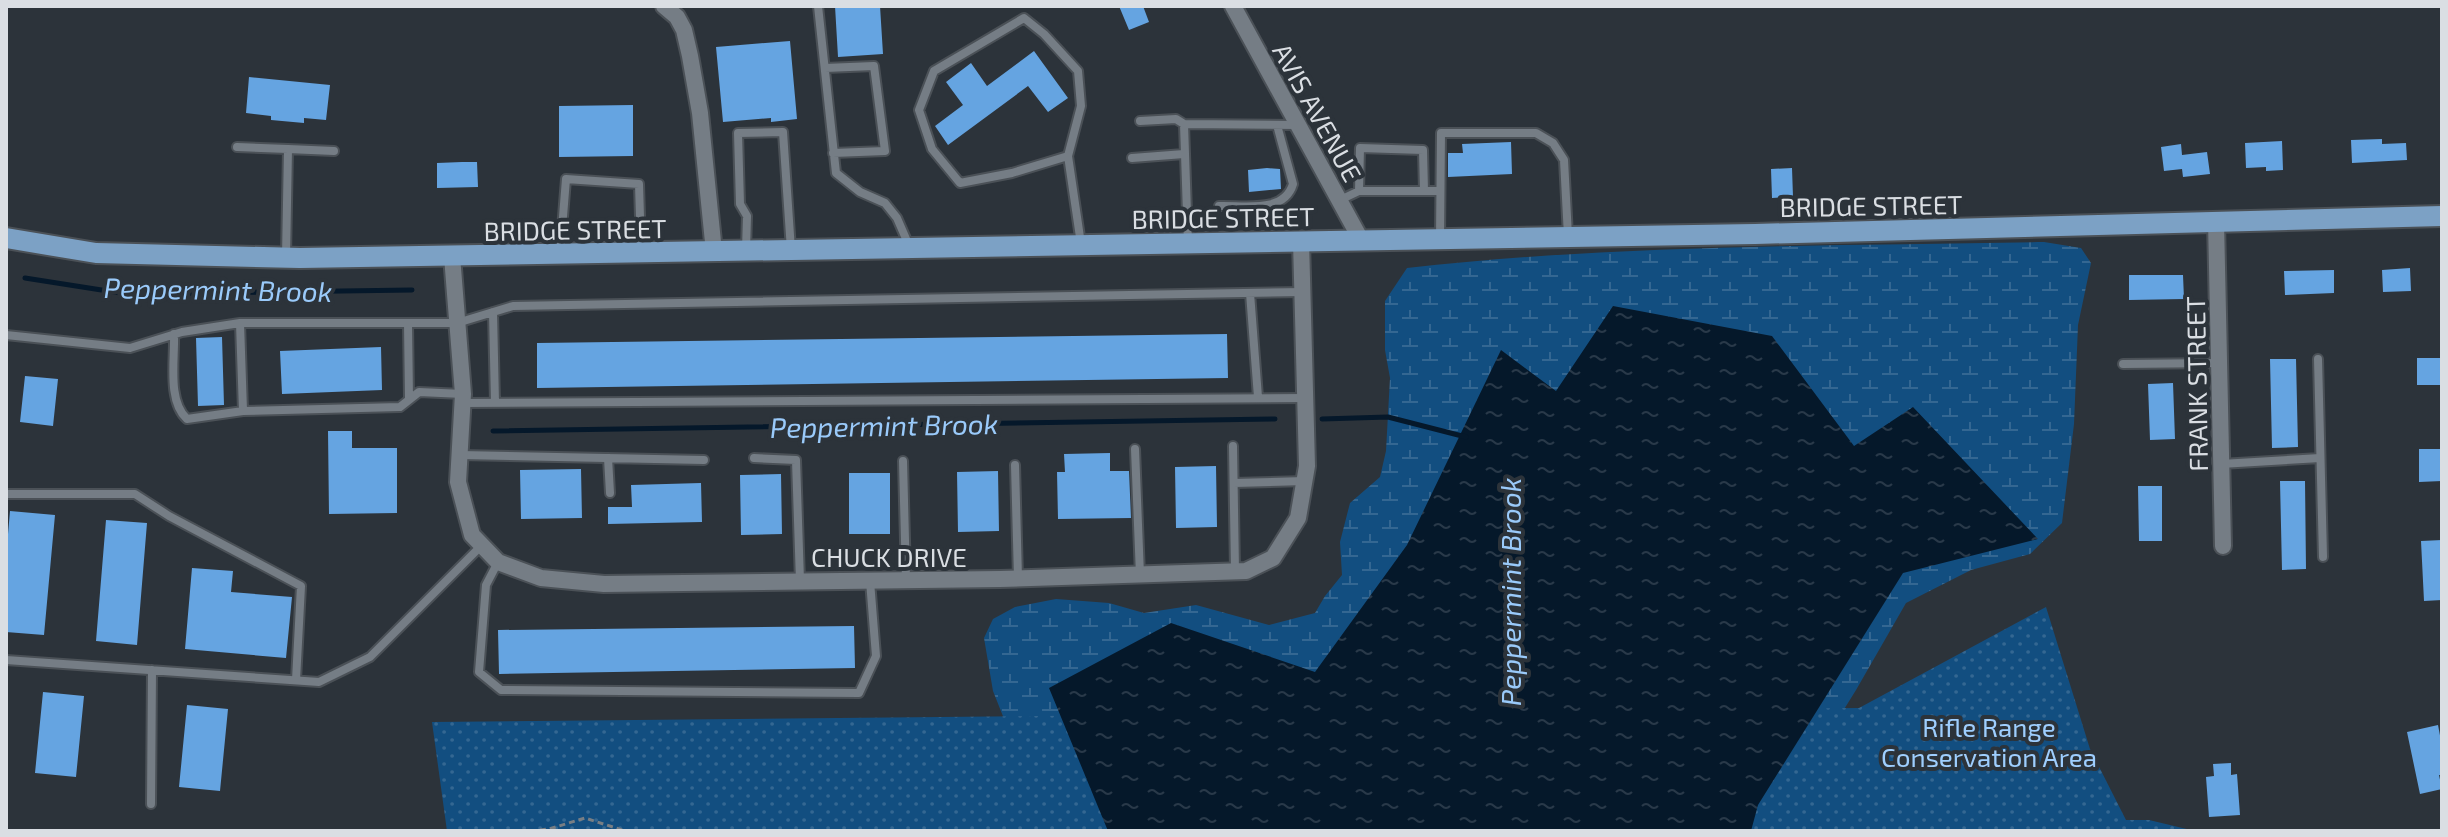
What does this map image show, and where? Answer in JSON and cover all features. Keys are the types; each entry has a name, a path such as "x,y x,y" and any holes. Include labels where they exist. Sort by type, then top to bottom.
{"main road":[{"name":"BRIDGE STREET","path":"6,238 96,253 286,258 1568,237 2442,216"}],"street":[{"name":"AVIS AVENUE","path":"1233,6 1361,240"},
{"path":"673,10 684,30 697,99 714,252"},
{"name":"FRANK STREET","path":"2216,221 2223,546"},
{"name":"CHUCK DRIVE","path":"452,256 463,399 458,482 472,535 498,562 541,578 604,584 906,580 1235,572 1246,571 1273,558 1298,518 1307,466 1301,241"}],"lane":[{"path":"818,6 836,173 860,192 885,203 897,218 910,249"},
{"path":"1068,156 1012,173 960,183 932,149 919,110 934,71 1024,18 1044,34 1078,71 1081,106 1068,156 1082,245"},
{"path":"825,68 874,66 885,151 833,153"},
{"path":"1140,121 1176,119 1184,124 1297,125"},
{"path":"1184,124 1188,244"},
{"path":"1219,206 1274,205 1290,193 1293,184 1277,125"},
{"path":"746,252 747,216 740,204 738,133 768,132 783,132 791,251"},
{"path":"1440,239 1441,133 1536,133 1553,143 1564,160 1568,237"},
{"path":"237,147 334,151"},
{"path":"1359,191 1360,148 1423,150 1424,191"},
{"path":"286,258 288,149"},
{"path":"1132,158 1184,154"},
{"path":"560,255 566,179 639,184 641,254"},
{"path":"1340,200 1359,191 1440,191"},
{"path":"6,238 6,246"},
{"path":"6,335 130,348 174,334 240,323 457,323 513,306 1303,292"},
{"path":"1250,293 1258,397"},
{"path":"493,312 495,403"},
{"path":"240,323 243,411"},
{"path":"408,323 409,399"},
{"path":"174,334 176,401 187,419 243,411 400,407 419,392 495,403 1306,399"},
{"path":"2318,359 2323,557"},
{"path":"2123,364 2219,363"},
{"path":"1233,446 1235,572"},
{"path":"1135,449 1140,575"},
{"path":"460,455 704,460"},
{"path":"608,458 610,493"},
{"path":"754,458 796,460 800,581"},
{"path":"2221,464 2320,458"},
{"path":"903,461 906,580"},
{"path":"1015,465 1018,578"},
{"path":"1234,483 1305,481"},
{"path":"6,494 135,494 169,516 301,586 296,680"},
{"path":"6,660 319,682 370,657 482,545"},
{"path":"498,562 486,585 479,672 501,690 859,693 876,656 870,580"},
{"path":"151,804 152,670"}],"path":[{"path":"530,831 549,829 585,818 625,831"}],"green space":[{"path":"2044,242 2081,248 2091,263 2078,325 2074,424 2062,523 2030,554 1971,570 1906,603 1794,790 1012,739 993,691 984,638 993,619 1015,607 1056,599 1109,603 1144,613 1196,605 1269,625 1315,613 1342,575 1340,542 1350,503 1380,477 1386,451 1390,378 1385,350 1385,301 1407,268 1645,250"},
{"name":"Rifle Range Conservation Area","path":"2046,607 2090,749 2126,820 2149,820 2195,831 447,831 432,722 1859,708"}],"water":[{"path":"1613,306 1772,336 1854,446 1913,407 2038,539 1903,573 1758,805 1751,831 1108,831 1049,688 1171,623 1315,672 1407,545 1501,350 1556,391"}],"building":[{"path":"835,6 880,6 883,54 838,57"},
{"path":"1119,6 1143,6 1149,22 1129,30"},
{"path":"790,41 797,119 723,122 716,47"},
{"path":"1034,51 1068,98 1048,112 1028,86 948,145 935,126 963,105 946,82 971,63 987,86"},
{"path":"249,77 330,85 326,120 304,118 304,123 271,120 271,116 246,113"},
{"path":"633,105 633,156 559,157 559,106"},
{"path":"2382,139 2382,144 2406,143 2407,160 2352,163 2351,140"},
{"path":"2282,141 2283,170 2246,168 2245,143"},
{"path":"1511,142 1512,174 1448,177 1448,153 1463,153 1462,144"},
{"path":"2181,144 2182,155 2207,152 2210,174 2183,177 2182,169 2164,171 2161,147"},
{"path":"477,162 478,187 437,188 437,163"},
{"path":"1792,168 1793,197 1772,198 1771,169"},
{"path":"1280,169 1281,189 1249,192 1248,170"},
{"path":"2410,268 2411,291 2383,292 2382,270"},
{"path":"2334,270 2334,293 2285,295 2284,271"},
{"path":"2129,275 2183,275 2184,299 2129,300"},
{"path":"1227,334 1228,378 537,388 537,343"},
{"path":"222,337 224,405 198,406 196,338"},
{"path":"381,347 382,390 282,394 280,351"},
{"path":"2417,358 2440,358 2440,385 2417,385"},
{"path":"2270,359 2296,359 2298,447 2272,448"},
{"path":"25,376 58,379 53,426 20,422"},
{"path":"2173,383 2175,439 2150,440 2148,384"},
{"path":"328,431 352,431 352,448 397,448 397,513 329,514"},
{"path":"2419,449 2442,449 2442,481 2419,482"},
{"path":"1110,453 1110,471 1129,471 1131,518 1058,519 1057,472 1065,472 1064,454"},
{"path":"1216,466 1217,527 1176,528 1175,467"},
{"path":"581,469 582,518 521,519 520,470"},
{"path":"998,471 999,531 958,532 957,472"},
{"path":"849,473 890,473 890,534 849,534"},
{"path":"781,474 782,534 741,535 740,475"},
{"path":"2280,481 2305,481 2306,569 2282,570"},
{"path":"701,483 702,522 608,524 608,507 632,507 631,485"},
{"path":"2138,486 2162,486 2162,541 2139,541"},
{"path":"10,511 55,515 44,635 6,632 6,557"},
{"path":"106,520 147,523 137,645 96,641"},
{"path":"2442,540 2442,600 2424,601 2421,541"},
{"path":"192,568 233,571 231,592 292,597 286,658 185,649"},
{"path":"854,626 855,668 499,674 498,630"},
{"path":"43,692 84,696 76,777 35,773"},
{"path":"187,705 228,709 220,791 179,787"},
{"path":"2438,725 2442,746 2442,775 2439,775 2442,789 2420,794 2407,732"},
{"path":"2231,763 2231,775 2237,774 2240,815 2209,817 2206,777 2214,776 2213,764"}],"waterway":[{"name":"Peppermint Brook","path":"25,278 127,294 412,290"},
{"name":"Peppermint Brook","path":"1322,419 1388,417 1466,437"},
{"name":"Peppermint Brook","path":"493,431 1275,419"}]}
